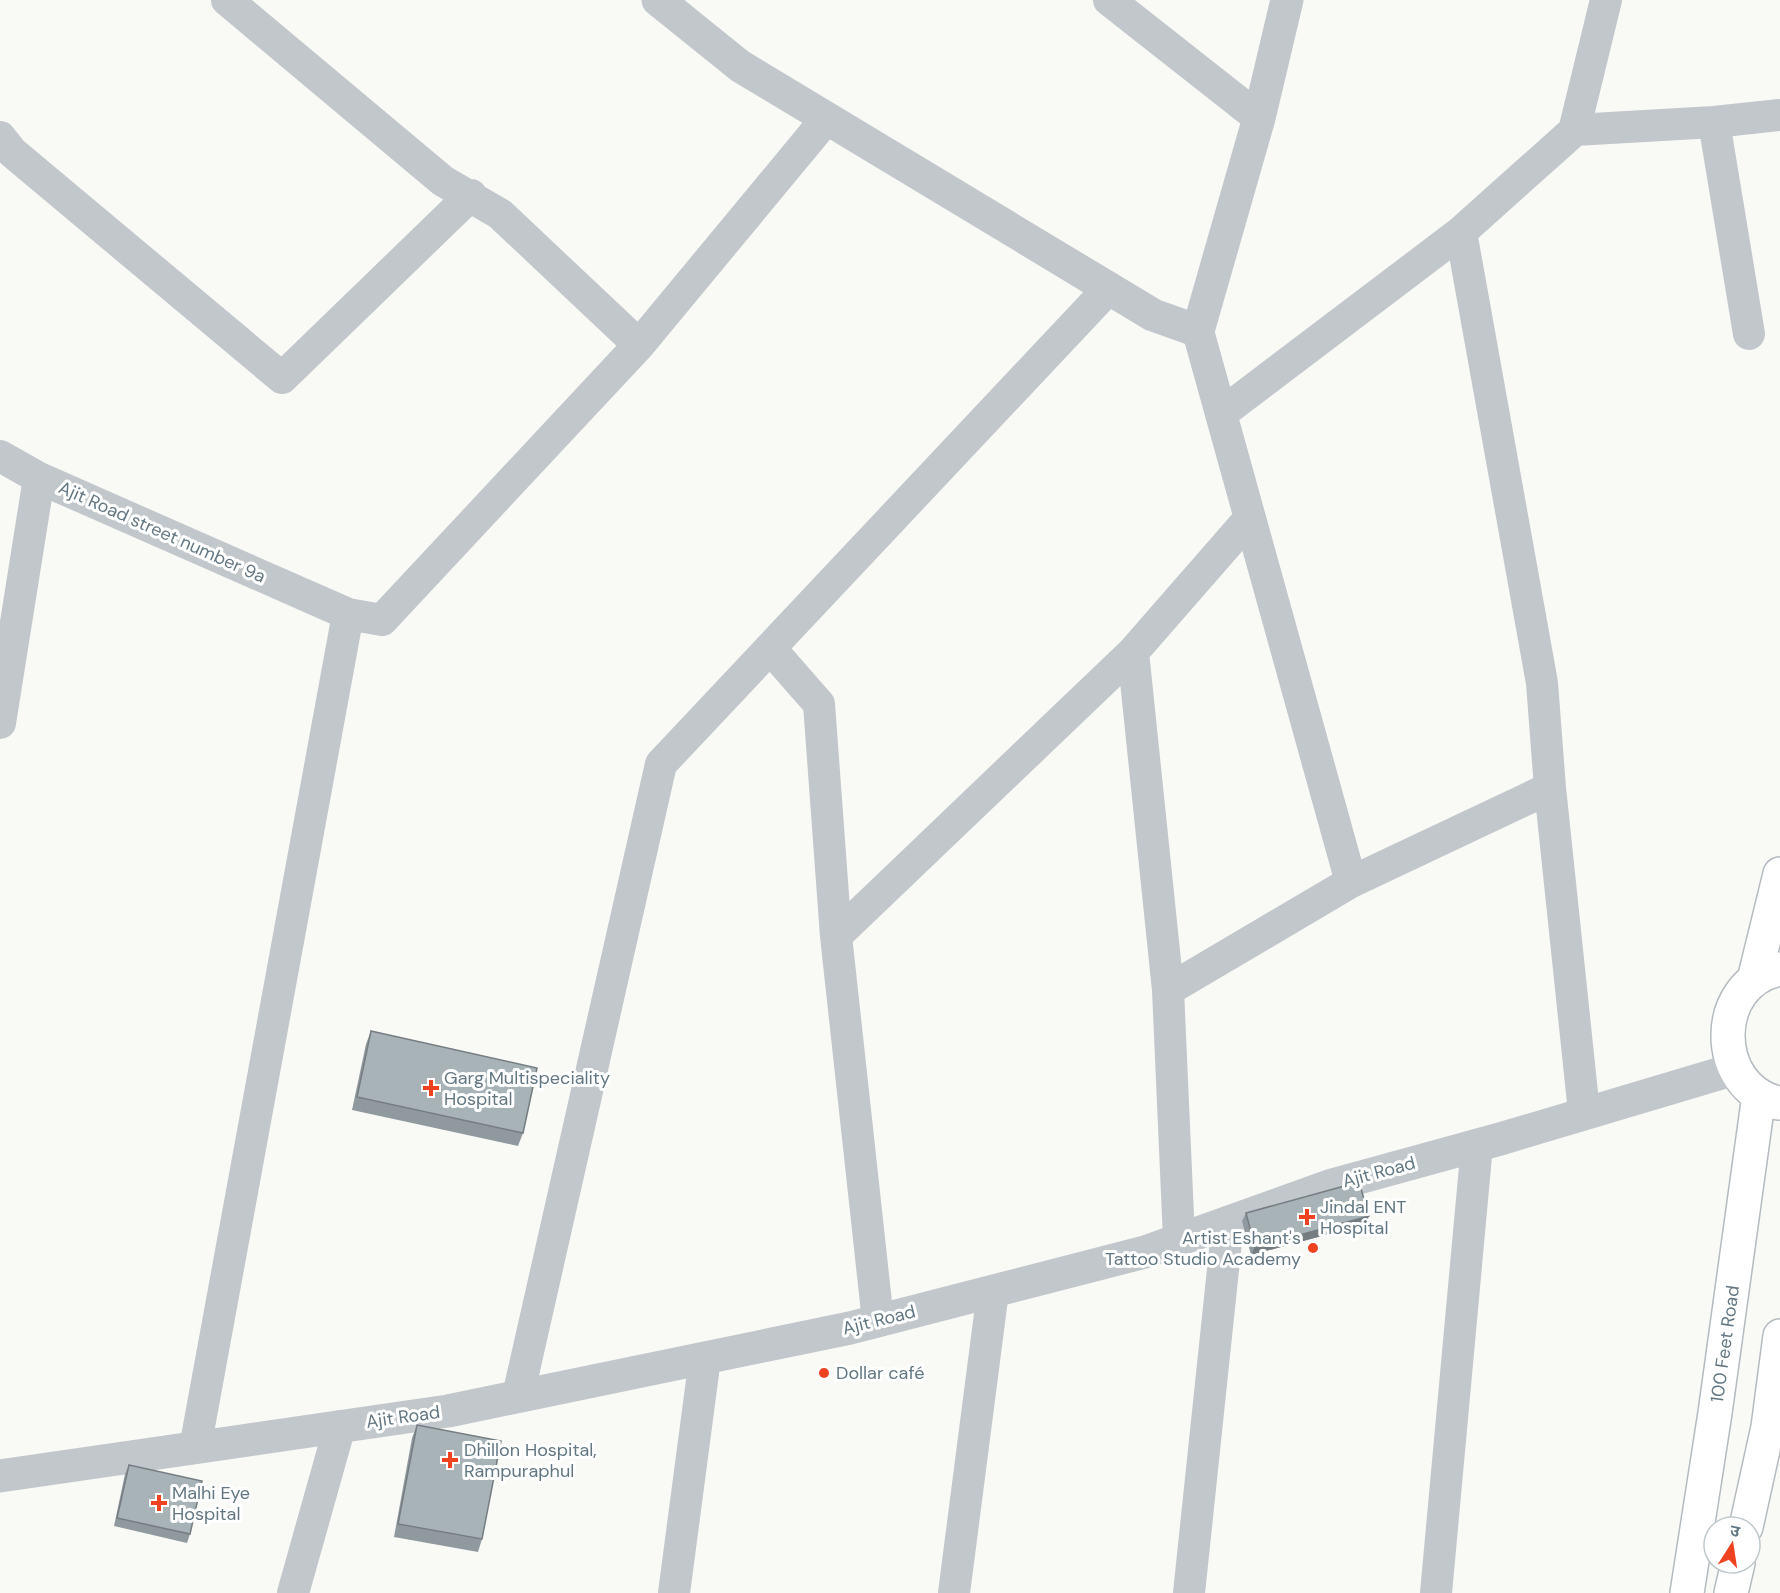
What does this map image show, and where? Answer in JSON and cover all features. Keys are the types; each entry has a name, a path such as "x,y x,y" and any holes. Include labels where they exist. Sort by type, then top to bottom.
{"main road":[{"name":"100 Feet Road","path":"1687,1593 1715,1413 1769,1099 1745,1084 1735,1069 1727,1050 1726,1031 1730,1011 1740,994 1767,975 1780,874"},
{"path":"1749,1515 1774,1427 1780,1336"},
{"path":"1731,1593 1735,1575"}],"street":[{"path":"227,0 443,181 471,195 500,214 639,345 827,118"},
{"path":"658,0 740,66 1153,315 1198,331"},
{"path":"1109,0 1259,118"},
{"path":"1287,0 1259,118 1198,331 1351,882"},
{"path":"1222,413 1461,232 1574,131 1606,0"},
{"path":"1574,131 1714,122 1780,115"},
{"path":"1714,122 1749,333"},
{"path":"4,151 282,378 471,195"},
{"path":"1461,232 1542,683 1550,788 1584,1112"},
{"path":"518,1396 661,764 1109,288"},
{"name":"Ajit Road street number 9a","path":"1,716 39,478 348,614 382,620 639,345"},
{"path":"0,456 39,478"},
{"path":"836,936 1134,652 1250,518"},
{"path":"195,1448 348,614"},
{"path":"770,648 819,704 836,936 878,1321"},
{"path":"1134,652 1168,990 1179,1239"},
{"path":"1168,990 1351,882 1550,788"},
{"name":"Ajit Road","path":"0,1476 448,1411 878,1321 1145,1252 1329,1186 1478,1145 1735,1069"},
{"path":"1436,1593 1478,1145"},
{"path":"1189,1593 1228,1222"},
{"path":"954,1593 993,1291"},
{"path":"674,1593 705,1358"},
{"path":"293,1593 340,1426"}],"building":[{"path":"371,1031 537,1068 523,1133 357,1097"},
{"path":"1359,1182 1369,1216 1255,1247 1246,1213"},
{"path":"417,1425 501,1441 482,1539 398,1524"},
{"path":"129,1465 202,1481 190,1534 117,1518"}],"place":[{"name":"Garg Multispeciality Hospital","path":"431,1088"},
{"name":"Jindal ENT Hospital","path":"1307,1217"},
{"name":"Artist Eshant's Tattoo Studio Academy","path":"1313,1248"},
{"name":"Dollar café","path":"824,1373"},
{"name":"Dhillon Hospital, Rampuraphul","path":"450,1460"},
{"name":"Malhi Eye Hospital","path":"159,1503"}]}
